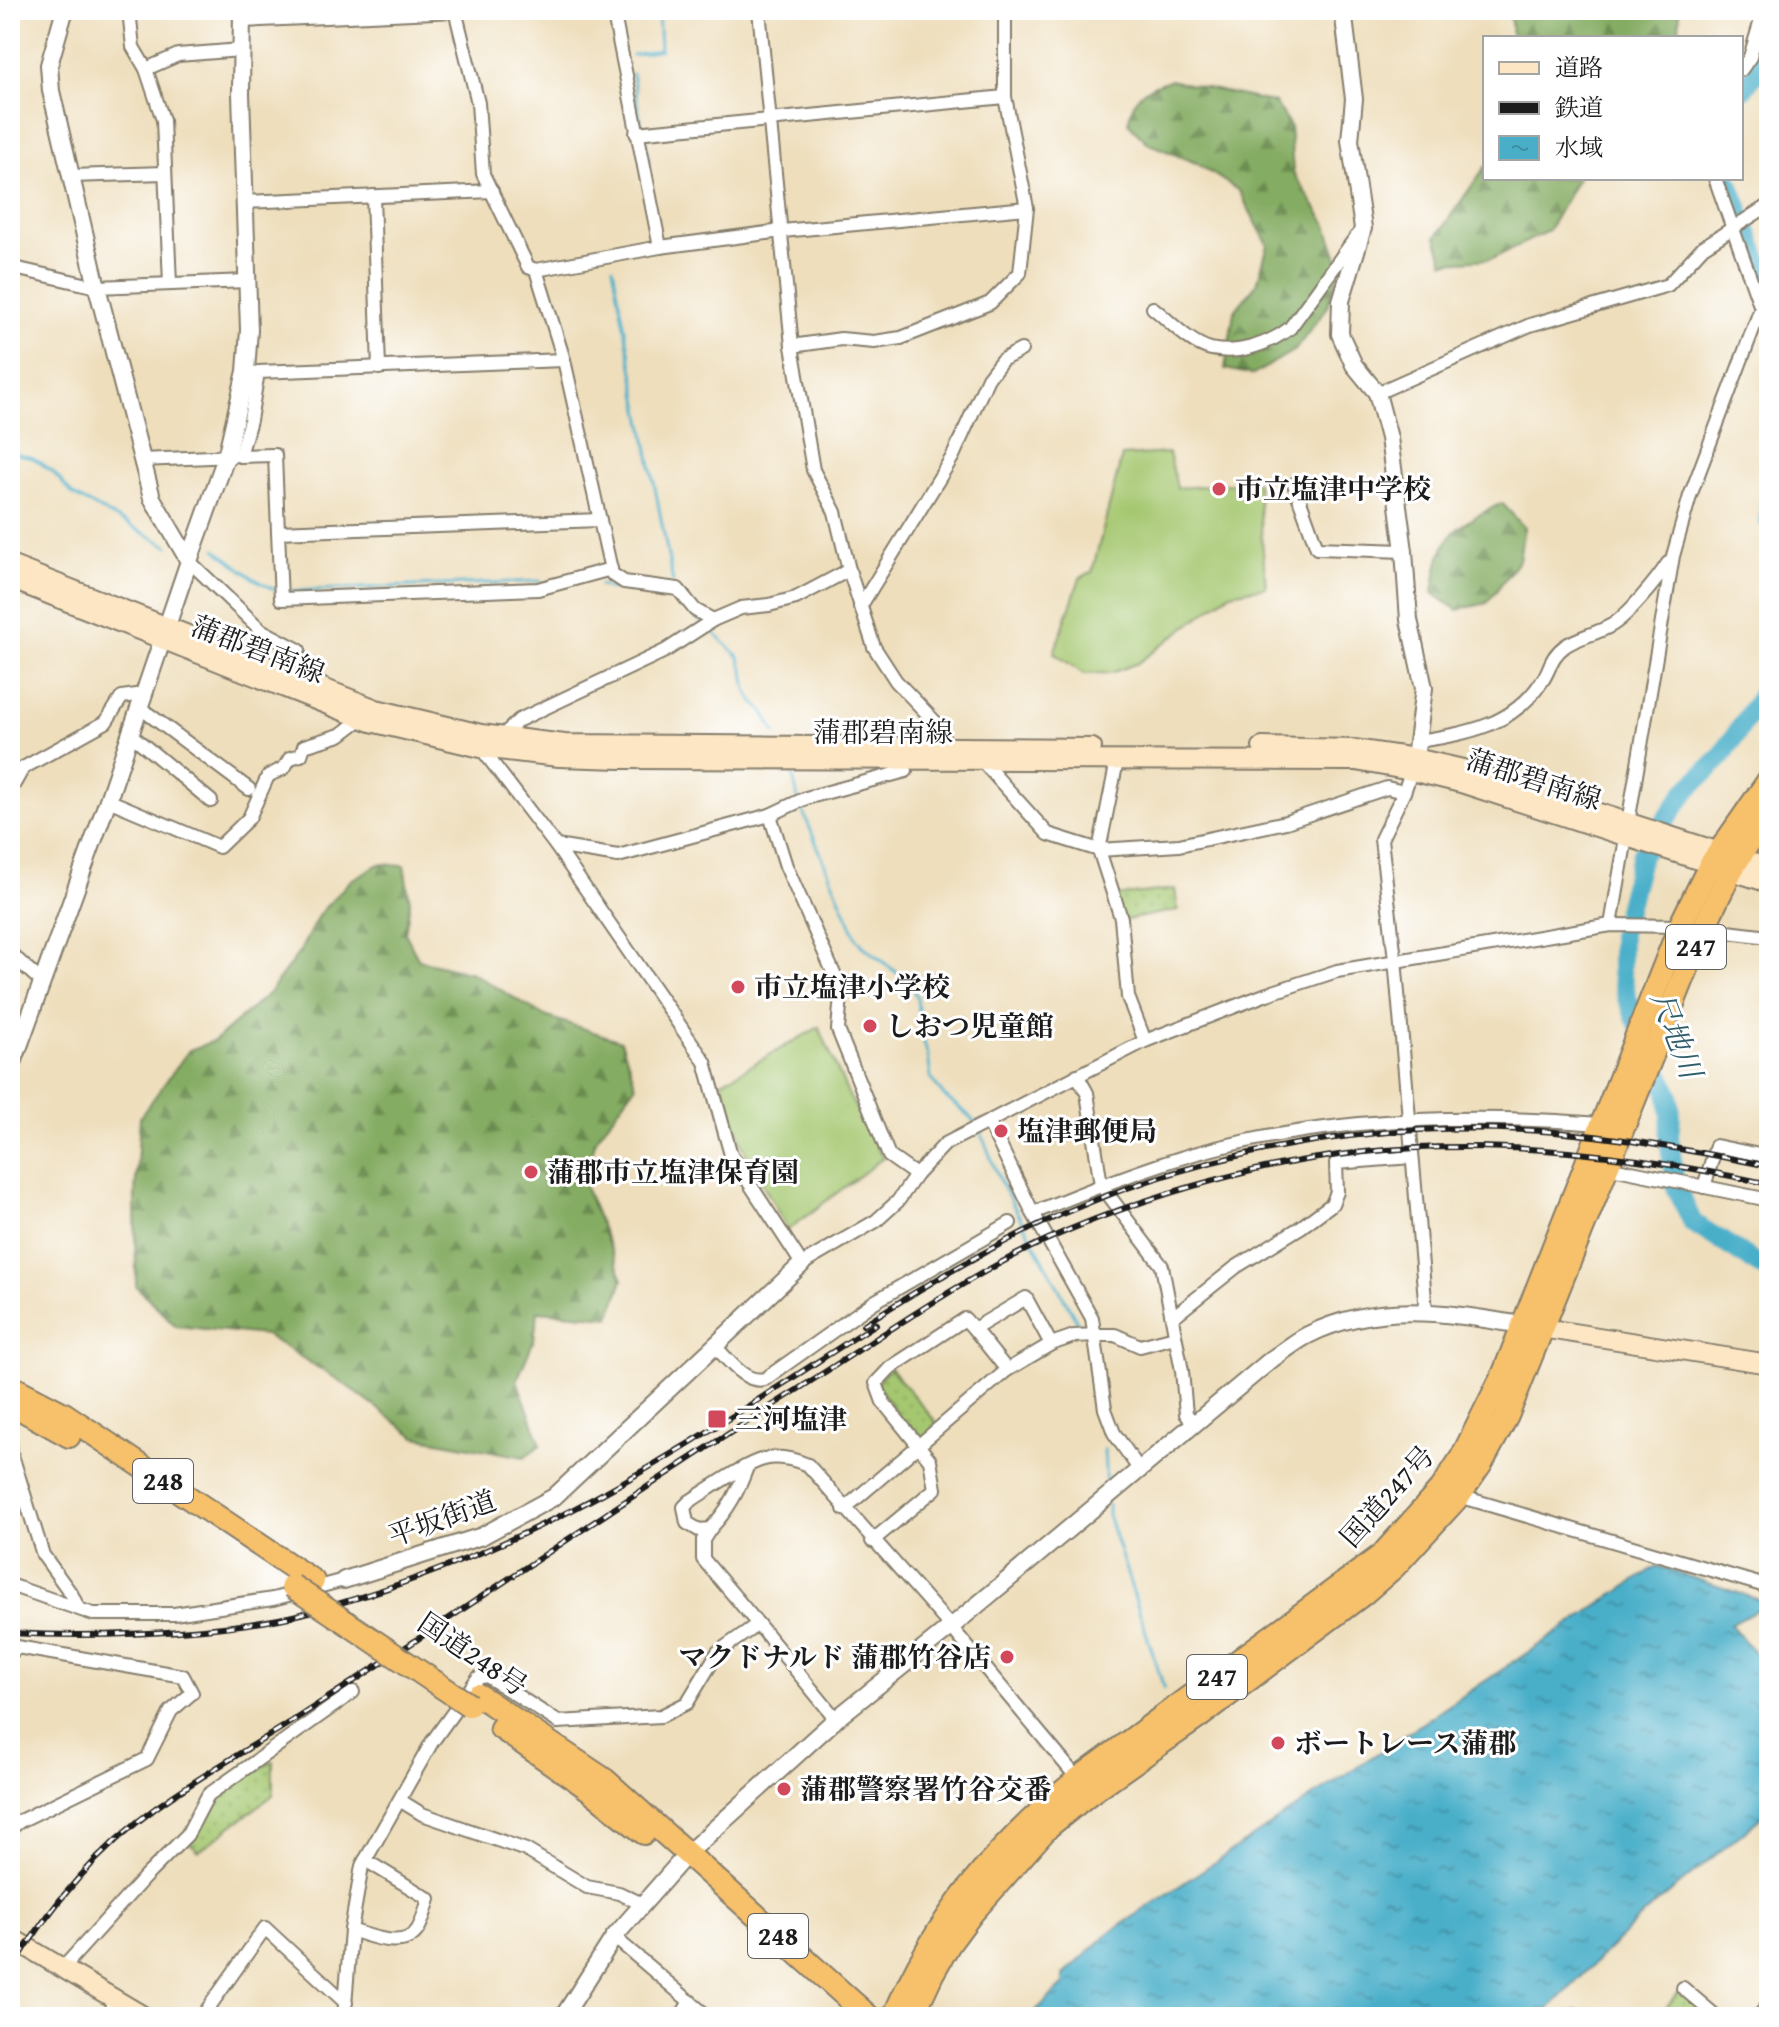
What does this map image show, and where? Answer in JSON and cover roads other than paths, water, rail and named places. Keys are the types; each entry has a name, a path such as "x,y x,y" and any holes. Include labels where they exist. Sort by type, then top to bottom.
{"highway":[{"name":"国道247号","path":"894,2017 920,1959 958,1901 998,1851 1036,1814 1078,1779 1382,1555 1442,1488 1532,1327 1607,1167 1703,929 1725,862 1769,780"},
{"name":"国道247号","path":"912,2017 932,1974 964,1923 1049,1826 1363,1594 1394,1567 1459,1496 1481,1464 1507,1416 1532,1327 1600,1124 1680,926 1725,862 1769,809"},
{"name":"国道248号","path":"10,1386 64,1414 302,1584 473,1700 682,1860 869,2017"},
{"name":"国道248号","path":"10,1403 57,1428 302,1584"},
{"name":"国道248号","path":"682,1860 846,2017"}],"main road":[{"name":"蒲郡碧南線","path":"10,565 361,719 481,748 559,757 621,759 895,760 948,753 981,760 1356,761 1415,757"},
{"name":"蒲郡碧南線","path":"10,579 376,709 501,737 578,744 948,753 1340,748 1415,757 1463,769 1644,836 1725,862 1769,883"},
{"name":"蒲郡碧南線","path":"1725,862 1769,868"},
{"path":"1532,1327 1769,1364"},
{"path":"11,1938 145,2017"}],"street":[{"path":"66,10 49,65 51,91 97,287 159,514 189,561 261,630 299,650"},
{"path":"129,10 133,47 146,69 163,120 170,284"},
{"path":"613,10 660,247"},
{"path":"759,10 792,346 813,470 835,512 849,570 874,647 896,681 940,727 948,753"},
{"path":"792,346 841,339 874,342 901,338 990,303 1020,273 1027,208 1005,97 1005,10"},
{"path":"1343,10 1354,99 1350,140 1363,228 1341,301 1340,334 1354,365 1377,393 1389,438 1404,551 1409,620 1424,688 1415,757 1404,792 1381,839 1395,959 1426,1311"},
{"path":"1743,67 1750,57 1764,10"},
{"path":"233,456 249,330 243,202 242,15 456,11 478,103 483,174 528,267 536,270 660,247 782,231 1027,208"},
{"path":"146,69 178,55 241,50"},
{"path":"636,133 1005,97"},
{"path":"71,176 165,173"},
{"path":"1618,925 1644,836 1673,556 1690,496 1761,308 1716,180"},
{"path":"243,202 492,191"},
{"path":"373,196 379,368"},
{"path":"1377,393 1530,325 1668,285 1703,247 1769,205"},
{"path":"1153,308 1187,336 1210,349 1256,347 1290,328 1363,228"},
{"path":"10,267 97,287 247,281"},
{"path":"536,270 564,360 612,574 624,582 678,589 707,623"},
{"path":"860,607 953,456 988,378 1002,360 1021,350"},
{"path":"10,1071 108,800 189,561 250,420 258,372 564,360"},
{"path":"142,460 275,455 281,599 538,589 611,569"},
{"path":"1294,484 1317,548 1404,551"},
{"path":"278,532 600,520"},
{"path":"1415,757 1508,716 1544,680 1547,665 1565,646 1613,625 1660,577 1673,556"},
{"path":"501,737 519,720 665,651 707,623 741,608 796,598 849,570"},
{"path":"10,791 23,768 106,722 122,697 141,700 249,789"},
{"path":"108,800 219,847 249,818 268,776 284,768 290,758 301,755 304,746 340,735 361,719"},
{"path":"129,733 211,801"},
{"path":"481,748 556,846 705,1062 731,1155 802,1264"},
{"path":"556,846 618,856 770,815 798,802 906,771 895,760"},
{"path":"981,760 1048,834 1099,850 1179,845 1286,822 1387,788 1404,792"},
{"path":"1117,761 1099,850 1121,918 1128,997 1145,1041"},
{"path":"770,815 786,866 834,974 841,995 838,1030 889,1156 916,1175"},
{"name":"平坂街道","path":"10,1585 93,1614 174,1614 273,1599 482,1536 554,1497 802,1264 876,1221 898,1201 916,1175 945,1144 1077,1075 1145,1041 1337,971 1395,959 1618,925 1680,926"},
{"path":"1703,929 1769,937"},
{"path":"10,953 42,982"},
{"path":"1077,1075 1087,1093 1101,1185 1162,1266 1182,1371 1186,1414 1193,1422"},
{"path":"1033,1213 1101,1185 1196,1154 1288,1134 1409,1119 1522,1118 1600,1124"},
{"path":"982,1126 1092,1318 1105,1409 1114,1433 1139,1469"},
{"path":"1697,1186 1716,1146 1769,1157"},
{"path":"1173,1317 1236,1267 1332,1204 1337,1192 1336,1163 1412,1157"},
{"path":"1607,1167 1769,1200"},
{"path":"714,1345 747,1378 755,1381 765,1379 874,1302 1010,1223"},
{"path":"974,1329 1026,1298 1051,1344"},
{"path":"563,2017 614,1937 682,1860 836,1719 1272,1359 1307,1335 1373,1315 1399,1311 1426,1311 1532,1327"},
{"path":"872,1541 935,1489 930,1460 883,1402 876,1383 890,1368 965,1319 1007,1370"},
{"path":"844,1509 1007,1370 1051,1344 1074,1336 1115,1335 1140,1346 1175,1337"},
{"path":"10,1437 11,1452 43,1555 78,1608"},
{"path":"710,1529 699,1530 687,1523 684,1507 763,1459 793,1458 808,1465 951,1627 1078,1779"},
{"path":"747,1467 737,1494 703,1540 703,1559 836,1719"},
{"path":"1459,1496 1769,1587"},
{"path":"344,2017 351,1930 362,1866 432,1742 478,1678 487,1676 558,1722 661,1716 687,1703 718,1652 758,1624"},
{"path":"10,1654 17,1647 183,1676 192,1693 171,1711 147,1759 20,1821 10,1829"},
{"path":"62,1969 187,1835 208,1795 353,1692"},
{"path":"401,1801 422,1814 526,1850 587,1887 619,1893 642,1904"},
{"path":"351,1930 388,1941 411,1937 418,1930 429,1899 365,1860"},
{"path":"202,2017 265,1928 346,2003"},
{"path":"614,1937 708,2017"},
{"path":"1683,1988 1717,2017"},
{"path":"113,1997 111,2012 115,2017"},
{"path":"681,2017 690,2001"},
{"path":"1758,2017 1769,2005"}],"water":[{"name":"ボートレース蒲郡","path":"1657,1566 1769,1603 1730,1624 1769,1669 1769,1811 1644,1914 1541,2017 1029,2017 1064,1984 1064,1975 1109,1933"}],"waterway":[{"path":"632,55 660,50 658,10"},
{"name":"尺地川","path":"1743,89 1756,73 1769,37"},
{"path":"632,74 641,122"},
{"path":"645,141 649,161"},
{"name":"尺地川","path":"1728,180 1769,288"},
{"path":"628,245 647,242"},
{"path":"613,267 673,582"},
{"path":"10,452 33,458 52,471 73,495 168,546"},
{"name":"尺地川","path":"1769,504 1769,521"},
{"path":"216,549 253,578 275,590"},
{"path":"291,591 540,581"},
{"path":"600,585 652,592"},
{"path":"659,592 676,601 701,622"},
{"path":"710,629 739,657 747,690 775,733"},
{"name":"尺地川","path":"1769,676 1761,696 1721,757 1686,791 1641,855 1621,933 1621,972 1627,998 1669,1095 1669,1136 1675,1185 1693,1223 1769,1271"},
{"path":"792,772 798,799"},
{"path":"801,807 856,937 911,984 917,998 931,1078 944,1096 976,1124"},
{"path":"980,1130 1000,1181 1080,1327"},
{"path":"1104,1449 1106,1490"},
{"path":"1108,1505 1108,1515 1164,1688"}],"railway":[{"path":"863,1325 992,1249 1093,1201 1212,1162 1274,1148 1400,1131 1524,1130 1617,1139 1769,1166"},
{"path":"10,1972 75,1882 114,1842 157,1807 922,1309 1014,1256 1070,1229 1221,1178 1312,1159 1378,1151 1443,1147 1574,1152 1639,1160 1769,1184"},
{"path":"10,1633 131,1634 242,1625 305,1613 403,1583 499,1545 600,1495 720,1424 876,1324"}],"place":[{"name":"市立塩津中学校","path":"1219,489"},
{"name":"市立塩津小学校","path":"738,987"},
{"name":"しおつ児童館","path":"870,1026"},
{"name":"塩津郵便局","path":"1001,1131"},
{"name":"蒲郡市立塩津保育園","path":"531,1172"},
{"name":"三河塩津","path":"717,1419"},
{"name":"マクドナルド 蒲郡竹谷店","path":"1007,1657"},
{"name":"ボートレース蒲郡","path":"1278,1743"},
{"name":"蒲郡警察署竹谷交番","path":"784,1789"}]}
